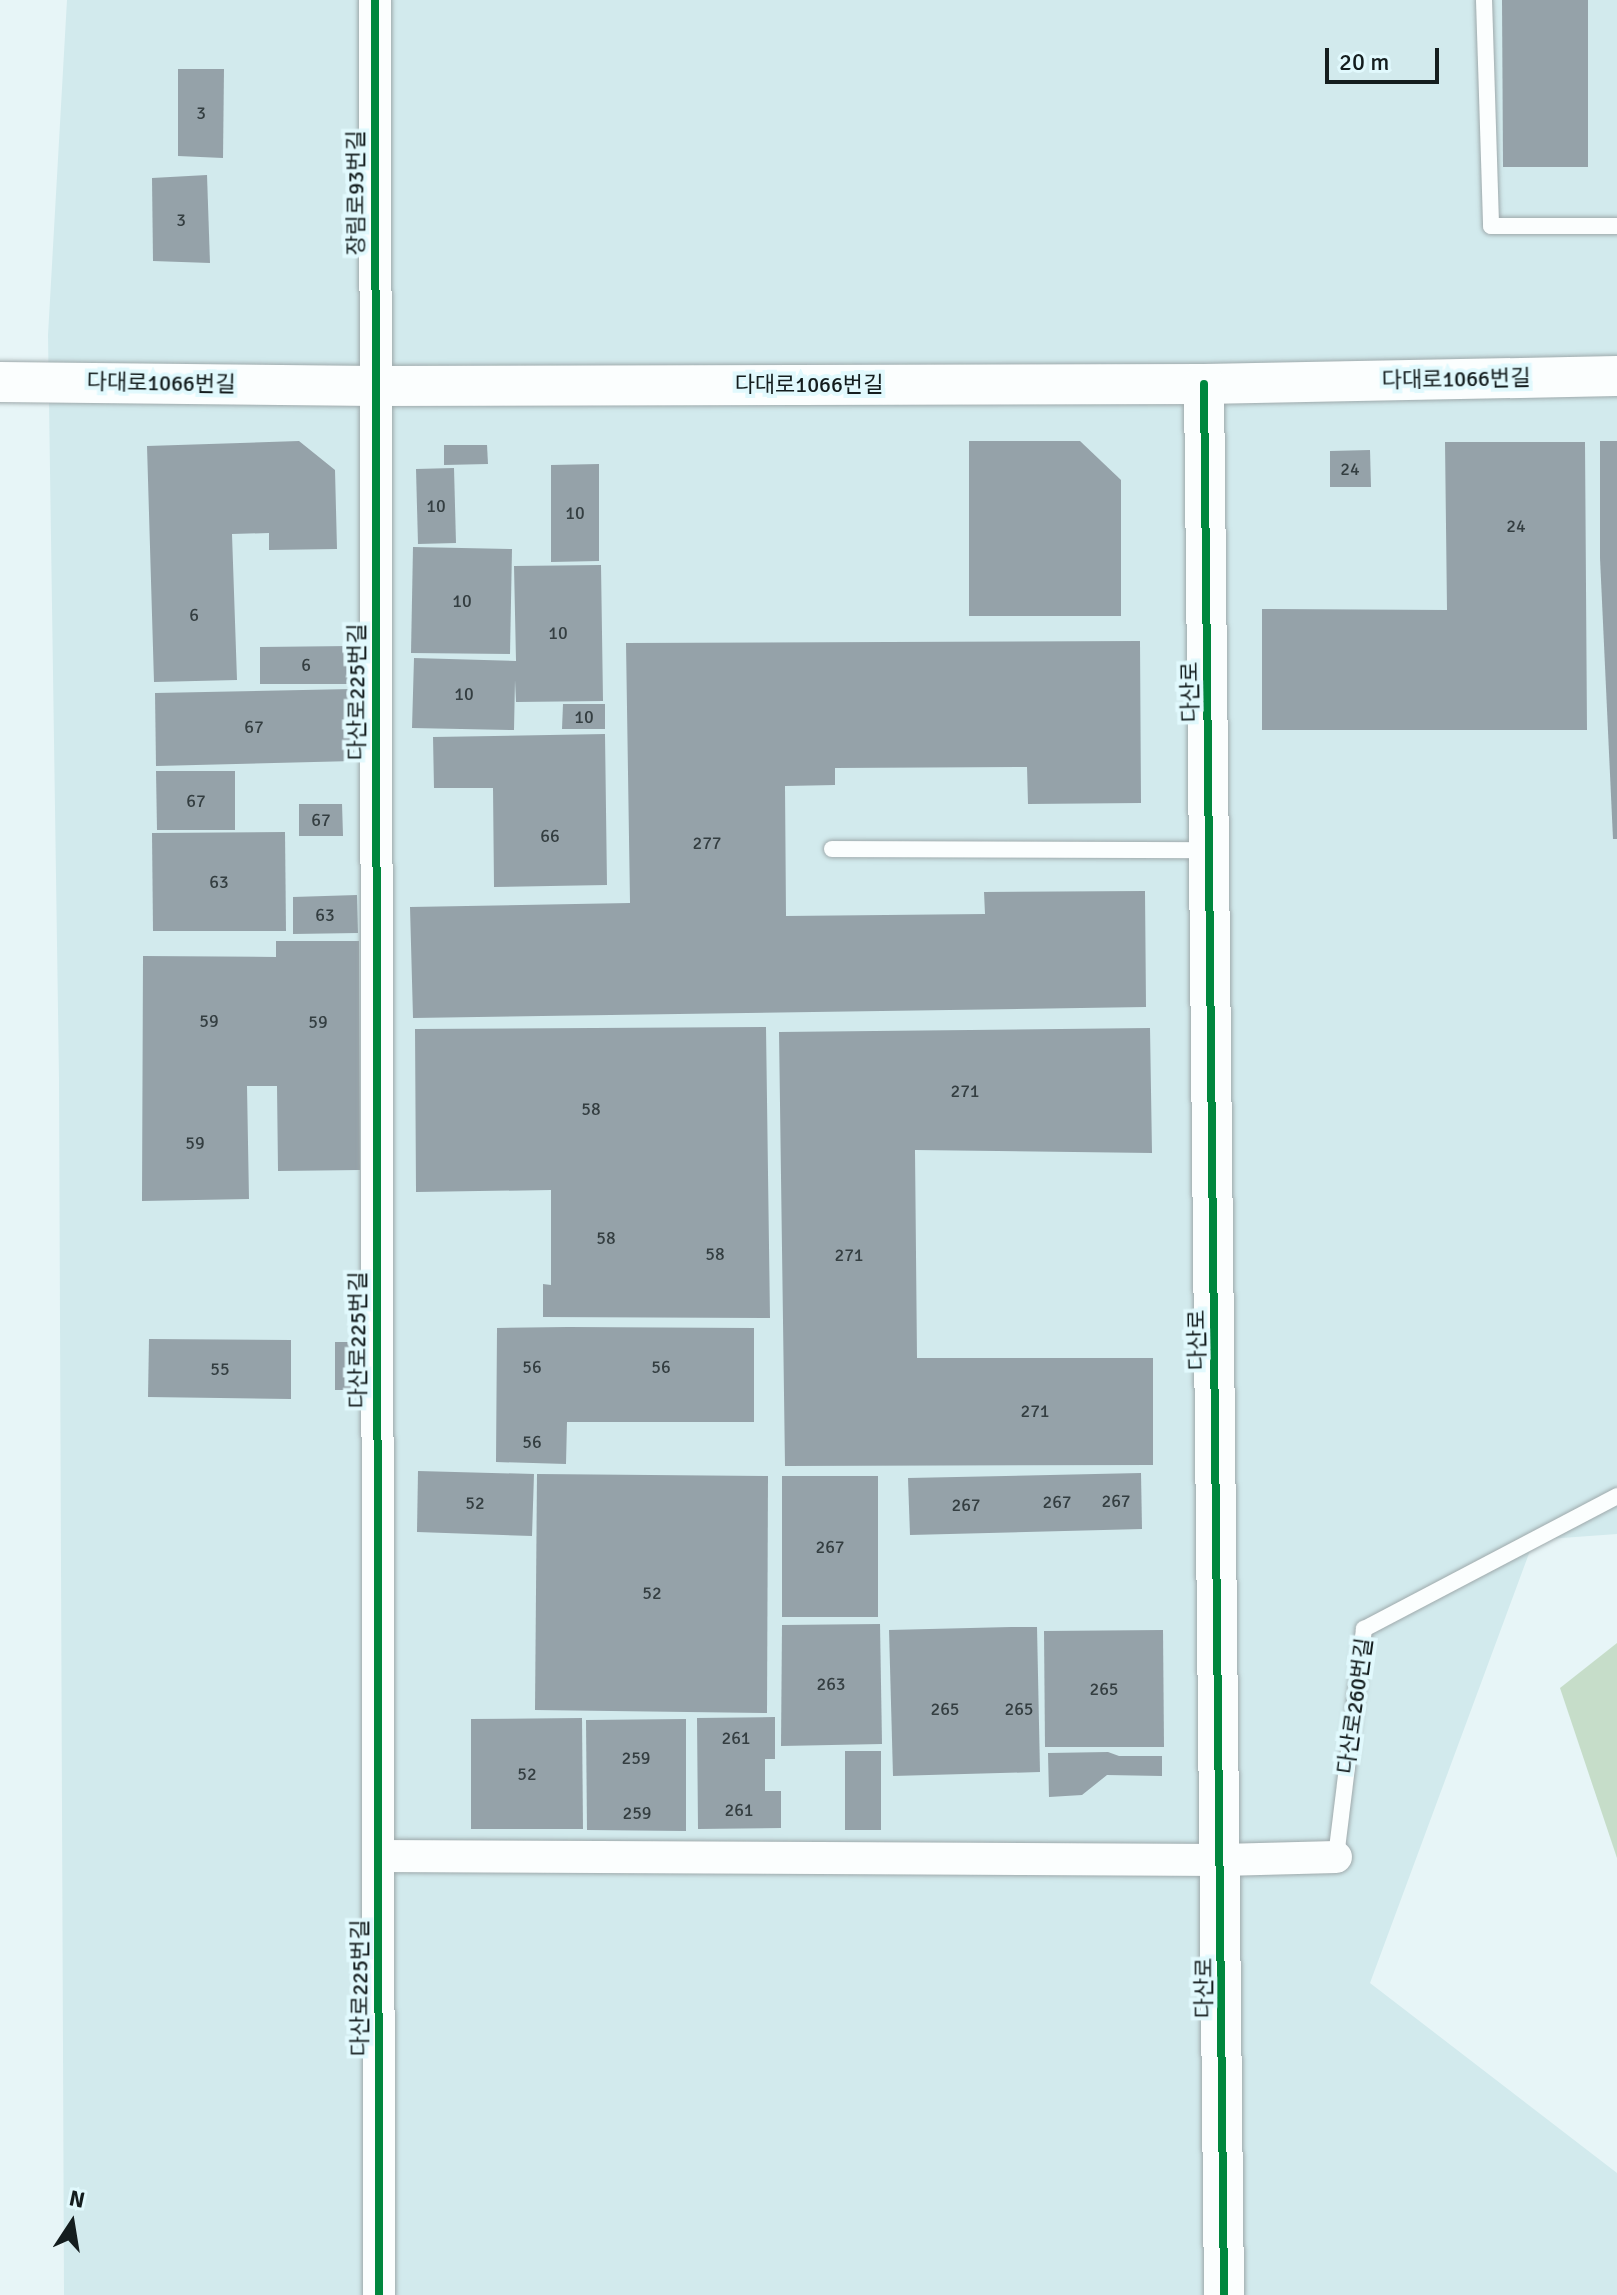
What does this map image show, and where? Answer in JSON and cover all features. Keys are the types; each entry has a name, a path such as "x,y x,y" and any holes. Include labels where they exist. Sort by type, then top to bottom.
{"street":[{"name":"장림로93번길","path":"374,386 375,0"},
{"name":"다대로1066번길","path":"0,382 374,386 1204,384 1617,376"},
{"name":"다산로","path":"1204,384 1222,1860 1224,2295"},
{"name":"다산로225번길","path":"374,386 379,2295"},
{"name":"다산로260번길","path":"378,1856 1222,1860 1336,1857"}],"lane":[{"path":"1484,0 1491,226 1617,226"},
{"path":"832,849 1210,850"},
{"name":"다산로260번길","path":"1336,1857 1364,1629 1617,1496"}],"shaded area":[{"path":"67,0 1617,0 1617,1534 1534,1540 1370,1983 1617,2173 1617,2295 64,2295 59,1079 48,335"}],"green space":[{"path":"1617,1643 1617,1858 1560,1688"}],"building":[{"path":"1502,0 1588,0 1588,167 1503,167"},
{"path":"178,69 224,69 223,158 178,156"},
{"path":"207,175 210,263 153,261 152,178"},
{"path":"299,441 335,470 337,549 269,550 269,533 232,534 237,680 154,682 147,446"},
{"path":"969,441 1080,441 1121,480 1121,616 969,616"},
{"path":"1600,441 1617,441 1617,839 1613,839 1600,558"},
{"path":"1445,442 1585,442 1587,730 1262,730 1262,609 1447,610"},
{"path":"444,445 487,445 488,464 444,465"},
{"path":"1370,450 1371,487 1330,487 1330,451"},
{"path":"599,464 599,561 551,562 551,465"},
{"path":"454,468 456,543 418,544 416,469"},
{"path":"413,547 512,549 510,654 411,653"},
{"path":"601,565 603,701 516,702 515,680 514,730 412,728 414,658 516,661 514,566"},
{"path":"1140,641 1141,803 1028,804 1027,767 835,768 835,785 785,786 786,916 985,914 984,892 1145,891 1146,1007 413,1018 410,907 630,903 626,643"},
{"path":"351,646 352,684 260,684 260,647"},
{"path":"352,689 354,761 156,766 155,693"},
{"path":"563,704 605,704 605,729 562,729"},
{"path":"605,734 607,885 494,887 493,788 434,788 433,737"},
{"path":"156,771 235,771 235,830 157,830"},
{"path":"299,804 342,804 343,836 299,836"},
{"path":"285,832 286,931 153,931 152,833"},
{"path":"357,895 358,933 293,934 293,897"},
{"path":"276,941 359,941 360,1170 278,1171 277,1086 247,1086 249,1199 142,1201 143,956 276,957"},
{"path":"766,1027 770,1318 543,1317 543,1284 551,1285 551,1190 416,1192 415,1029"},
{"path":"1150,1028 1152,1153 915,1150 917,1358 1153,1358 1153,1465 785,1466 779,1032"},
{"path":"497,1328 754,1328 754,1422 567,1422 566,1464 496,1462"},
{"path":"149,1339 291,1340 291,1399 148,1397"},
{"path":"335,1342 360,1342 360,1390 335,1390"},
{"path":"418,1471 534,1474 532,1536 417,1532"},
{"path":"1141,1473 1142,1529 910,1535 908,1478"},
{"path":"537,1474 768,1476 767,1713 535,1710"},
{"path":"782,1476 878,1476 878,1617 782,1617"},
{"path":"880,1624 882,1744 781,1746 782,1625"},
{"path":"1037,1627 1040,1772 893,1776 889,1630"},
{"path":"1163,1630 1164,1747 1045,1747 1044,1631"},
{"path":"775,1717 775,1759 765,1759 765,1791 781,1791 781,1828 698,1829 697,1718"},
{"path":"582,1718 583,1829 471,1829 471,1719"},
{"path":"686,1719 686,1831 587,1830 586,1720"},
{"path":"845,1751 881,1751 881,1830 845,1830"},
{"path":"1108,1752 1119,1756 1162,1756 1162,1776 1107,1775 1082,1795 1049,1797 1048,1753"}],"cycle path":[{"path":"375,0 379,2295"},
{"path":"1204,384 1224,2295"}]}
